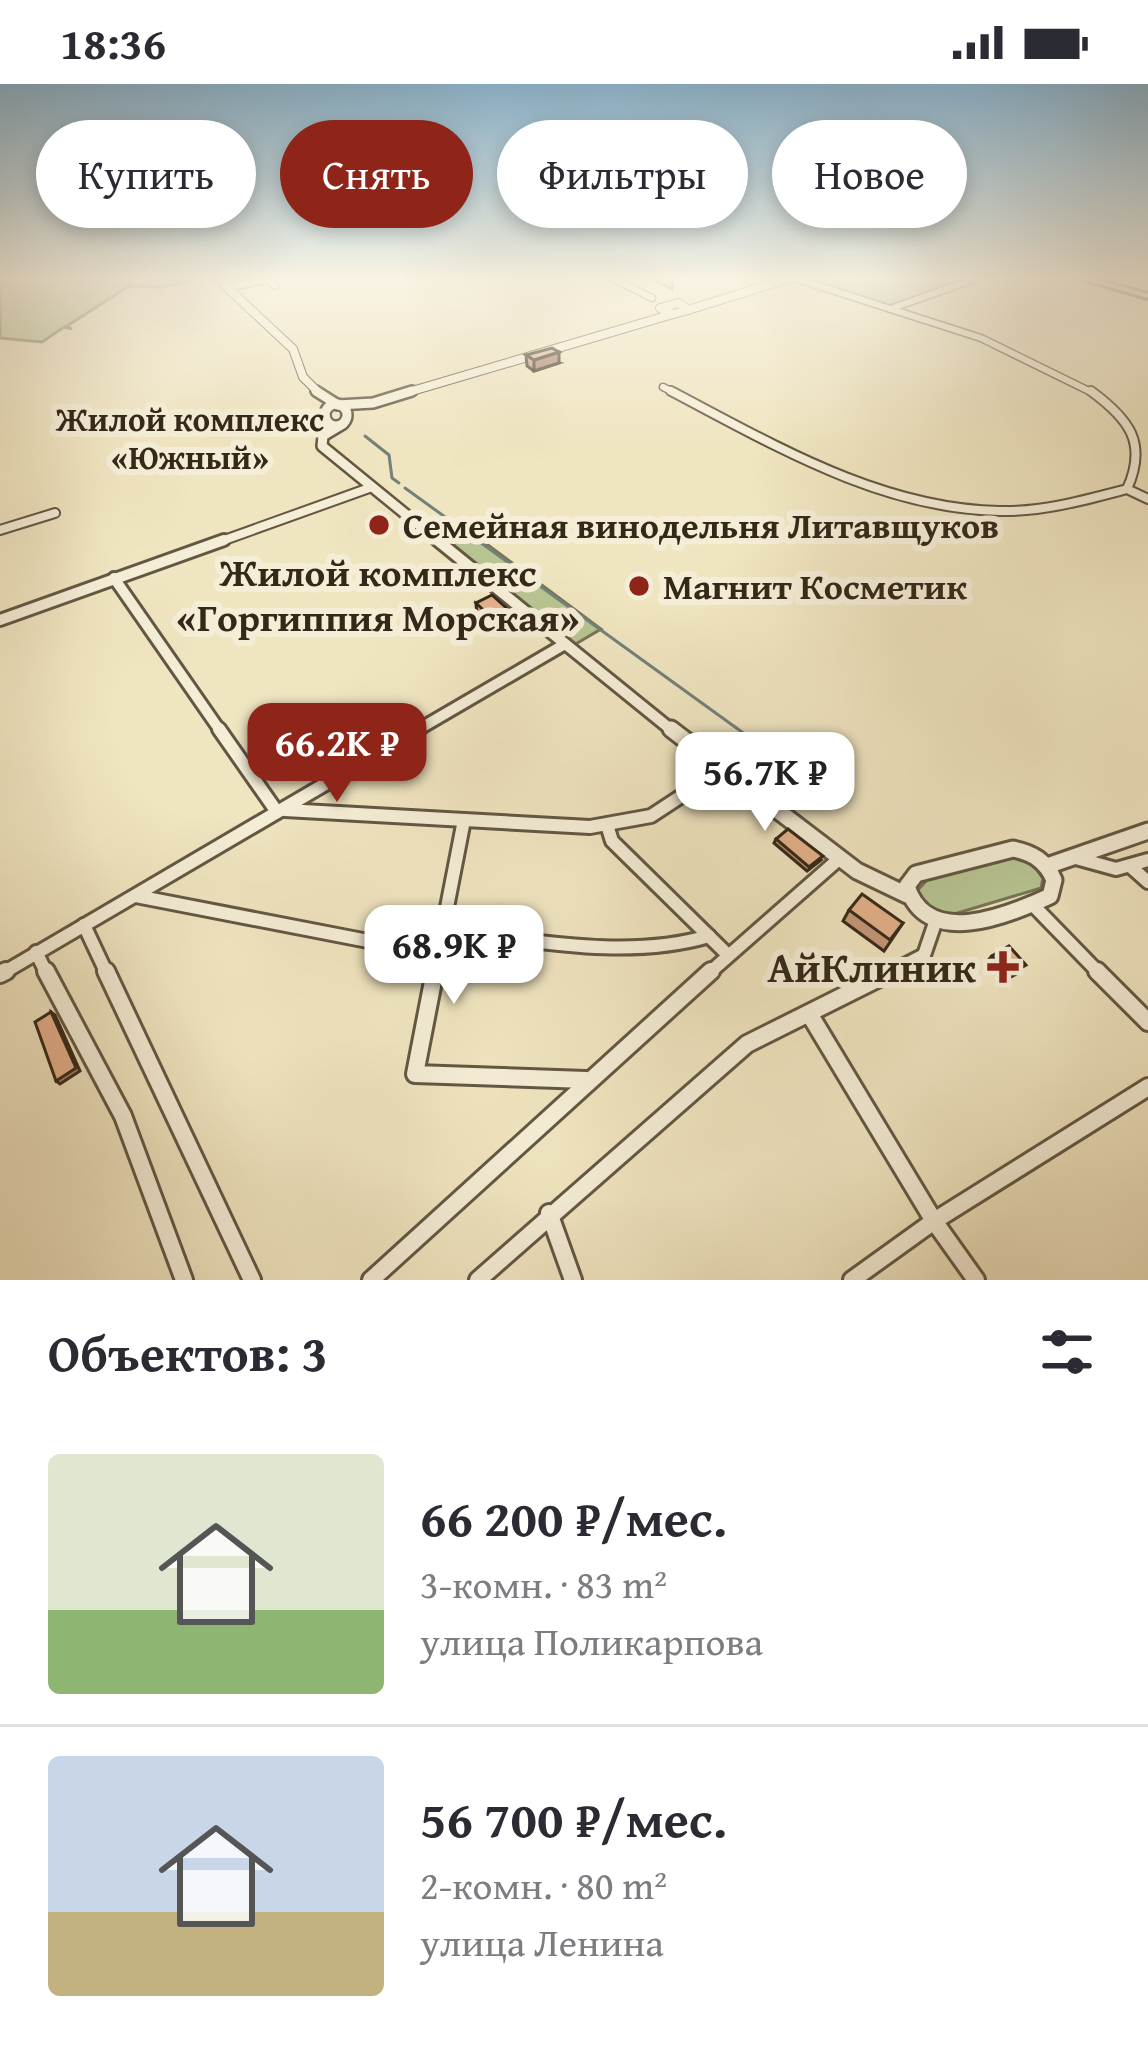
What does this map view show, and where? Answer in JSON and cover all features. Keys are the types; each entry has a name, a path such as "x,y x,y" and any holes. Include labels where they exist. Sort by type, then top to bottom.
{"street":[{"path":"271,333 296,358 302,379 321,399 329,425"},
{"path":"273,333 298,357 306,381 340,405 347,421"},
{"path":"323,410 373,403 612,333"},
{"path":"955,333 1063,372 1098,393 1130,426 1139,456 1127,489"},
{"path":"663,387 848,482 928,506 972,512 1025,511 1068,507 1127,489 1148,500"},
{"path":"373,403 347,421 329,425 320,441 721,770 869,879 907,895"},
{"path":"0,620 372,487"},
{"path":"0,530 55,513"},
{"path":"114,578 279,811"},
{"path":"0,974 566,644"},
{"path":"279,811 607,825 652,816 721,770"},
{"path":"464,820 415,1074 586,1080"},
{"path":"607,825 612,841 728,955"},
{"path":"1047,866 1148,831"},
{"path":"1000,851 1024,851 1047,866 1054,880 1052,893 956,924 935,923 915,910 907,895 908,883 916,874 1000,851"},
{"path":"1073,857 1115,869 1148,860"},
{"path":"371,1280 586,1080 840,858"},
{"path":"1130,866 1148,882"},
{"path":"134,896 368,941"},
{"path":"1031,903 1148,1022"},
{"path":"478,1280 747,1044 924,955 935,923"},
{"path":"84,925 252,1280"},
{"path":"443,930 689,946 709,936"},
{"path":"36,952 123,1116 184,1280"},
{"path":"810,1015 934,1221 976,1280"},
{"path":"852,1280 934,1221 1148,1087"},
{"path":"549,1213 573,1280"}],"green space":[{"path":"0,333 55,333 42,342 0,338"},
{"path":"473,534 601,629 574,645 451,545"},
{"path":"1012,858 1031,862 1043,878 1041,888 951,915 925,908 917,891 927,880"}],"building":[{"path":"552,348 559,352 534,360 526,355"},
{"path":"492,595 512,613 495,621 476,603"},
{"path":"788,829 823,856 809,867 776,839"},
{"path":"862,894 903,923 890,940 849,910"},
{"path":"1009,946 1026,965 1008,975 992,956"},
{"path":"51,1012 76,1068 56,1081 35,1022"}],"waterway":[{"path":"365,436 389,455 392,478 399,483"},
{"path":"405,488 517,569"},
{"path":"522,573 753,740"}],"place":[{"name":"Семейная винодельня Литавщуков","path":"379,525"},
{"name":"Магнит Косметик","path":"639,586"},
{"name":"АйКлиник","path":"1003,967"}],"district":[{"name":"Жилой комплекс «Южный»","path":"190,438"},
{"name":"Жилой комплекс «Горгиппия Морская»","path":"378,594"}]}
